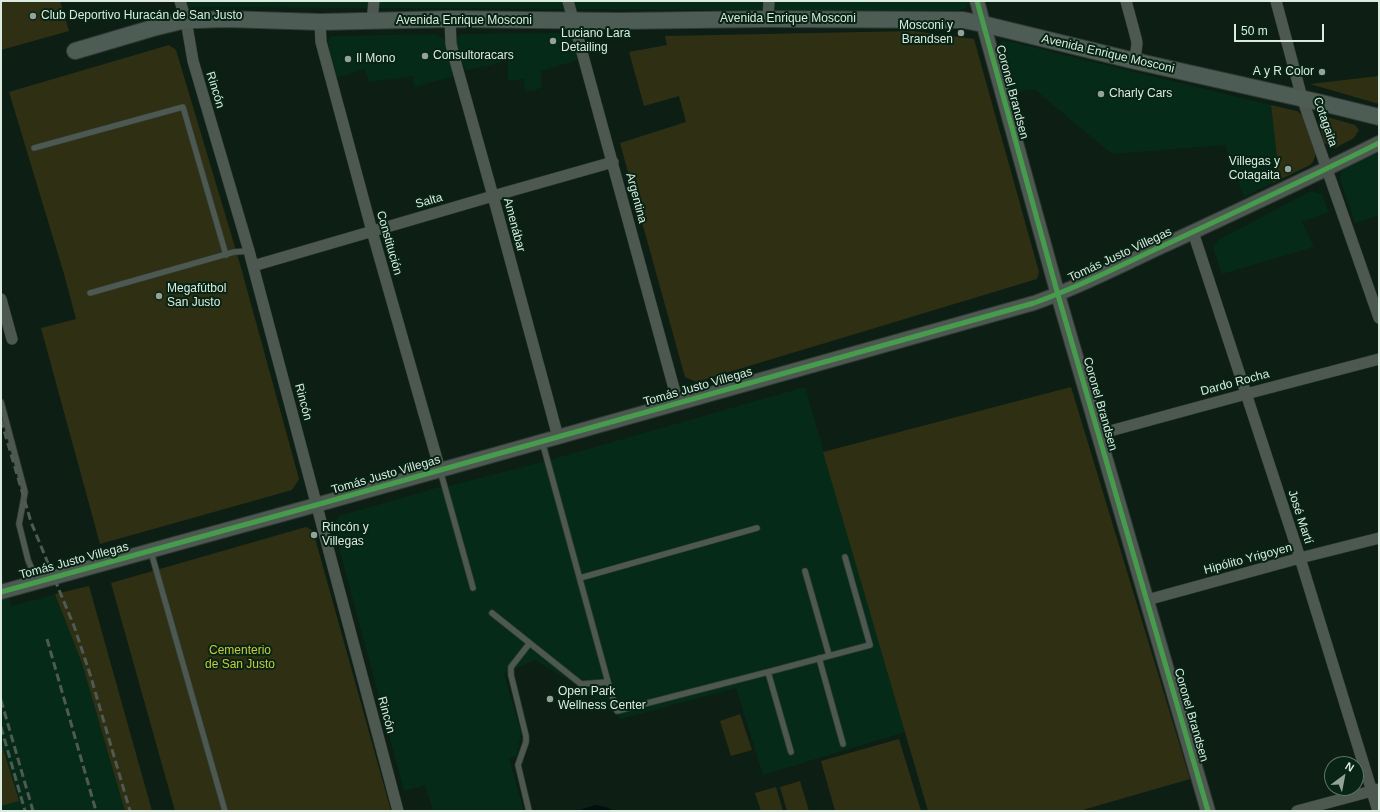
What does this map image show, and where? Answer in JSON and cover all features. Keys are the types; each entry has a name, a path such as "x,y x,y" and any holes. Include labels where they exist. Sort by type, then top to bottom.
{"main road":[{"name":"Avenida Enrique Mosconi","path":"75,51 186,20 226,19 320,22 768,19 963,20 1379,117"}],"street":[{"name":"Rincón","path":"180,1 186,20 193,61 249,251 398,811"},
{"path":"372,22 374,1"},
{"name":"Argentina","path":"568,1 678,403"},
{"path":"768,1 768,19"},
{"name":"Coronel Brandsen","path":"977,1 1058,294 1208,811"},
{"path":"1126,1 1137,43 1135,61"},
{"name":"Cotagaita","path":"1276,1 1302,98 1379,318"},
{"name":"Amenábar","path":"450,20 451,44 455,60 558,437"},
{"name":"Constitución","path":"320,22 321,42 372,231 440,470"},
{"name":"Tomás Justo Villegas","path":"1,592 316,505 1034,302 1058,294 1193,232 1379,143"},
{"name":"Salta","path":"253,266 613,162"},
{"name":"José Martí","path":"1193,232 1204,260 1246,394 1376,790 1378,811"},
{"path":"1,299 12,339"},
{"name":"Dardo Rocha","path":"1099,434 1379,360"},
{"name":"Hipólito Yrigoyen","path":"1147,600 1379,538"},
{"path":"1297,811 1376,790"}],"lane":[{"path":"34,148 183,107 226,255"},
{"path":"90,293 234,252 249,251"},
{"path":"1,402 25,492 19,524 28,560 37,582"},
{"path":"542,441 617,711 870,645 845,557"},
{"path":"440,470 473,588"},
{"path":"580,578 757,528"},
{"path":"151,550 225,811"},
{"path":"805,571 829,655"},
{"path":"492,613 581,684 608,682"},
{"path":"529,811 518,765 526,742 526,736 511,676 511,667 530,644"},
{"path":"819,658 843,744"},
{"path":"768,672 791,752"}],"shaded area":[{"path":"183,1 968,1 967,7 960,11 189,7 184,4"},
{"path":"560,33 573,39 578,60 541,71 542,88 525,92 524,79 508,81 508,59 495,64 465,70 456,42 456,38 461,34"},
{"path":"438,35 445,41 455,76 414,87 413,76 369,82 365,69 333,79 328,42 329,38 332,36"},
{"path":"1003,40 1271,105 1277,158 1271,174 1273,183 1244,197 1225,145 1112,154 1034,89 1008,94 995,52 997,45"},
{"path":"1379,153 1379,215 1355,223 1340,179 1341,173 1344,169"},
{"path":"1311,191 1322,194 1328,212 1302,222 1314,247 1222,274 1213,248 1218,240"},
{"path":"805,387 905,732 763,775 736,688 621,719 584,690 535,660 504,674 521,732 517,756 509,759 524,811 433,811 425,785 404,791 333,525 339,516 436,488 542,462"},
{"path":"1,569 11,606 89,586 152,811 1,811 1,806 19,801 1,742"},
{"path":"596,805 615,811 584,811 582,809"}],"green space":[{"name":"Club Deportivo Huracán de San Justo","path":"1,1 60,1 69,31 1,50"},
{"path":"913,31 974,39 1039,272 1037,279 696,382 685,377 620,143 686,122 679,96 644,106 629,52 667,45 665,36"},
{"name":"Megafútbol San Justo","path":"169,45 176,50 240,264 299,479 292,490 100,544 41,328 76,319 64,274 9,92"},
{"path":"1379,76 1379,104 1310,84"},
{"path":"1271,105 1297,111 1302,115 1316,153 1313,162 1310,165 1273,183 1271,174 1277,158"},
{"path":"1327,117 1355,125 1359,130 1354,138 1335,148 1324,143 1319,122"},
{"path":"1071,387 1190,779 1079,811 928,811 823,452"},
{"name":"Cementerio de San Justo","path":"306,527 313,531 391,811 175,811 111,583"},
{"path":"89,586 152,811 125,811 82,663 55,594"},
{"path":"740,714 752,750 731,756 720,721"},
{"path":"899,739 921,811 835,811 821,761"},
{"path":"1,742 19,801 1,806"},
{"path":"800,781 809,811 787,811 780,787"},
{"path":"776,787 783,811 761,811 755,793"}],"railway":[{"path":"1,420 31,522 74,626 90,674 130,811"},
{"path":"47,639 96,811"},
{"path":"1,700 33,811"},
{"path":"1,727 25,811"}],"cycle path":[{"path":"977,1 1058,295 1208,811"},
{"path":"1,592 1034,303 1101,275 1379,143"}],"place":[{"name":"Club Deportivo Huracán de San Justo","path":"33,16"},
{"name":"Mosconi y Brandsen","path":"961,33"},
{"name":"Luciano Lara Detailing","path":"553,41"},
{"name":"Consultoracars","path":"425,56"},
{"name":"Il Mono","path":"348,59"},
{"name":"A y R Color","path":"1322,72"},
{"name":"Charly Cars","path":"1101,94"},
{"name":"Villegas y Cotagaita","path":"1288,169"},
{"name":"Megafútbol San Justo","path":"159,296"},
{"name":"Rincón y Villegas","path":"314,535"},
{"name":"Open Park Wellness Center","path":"550,699"}]}
